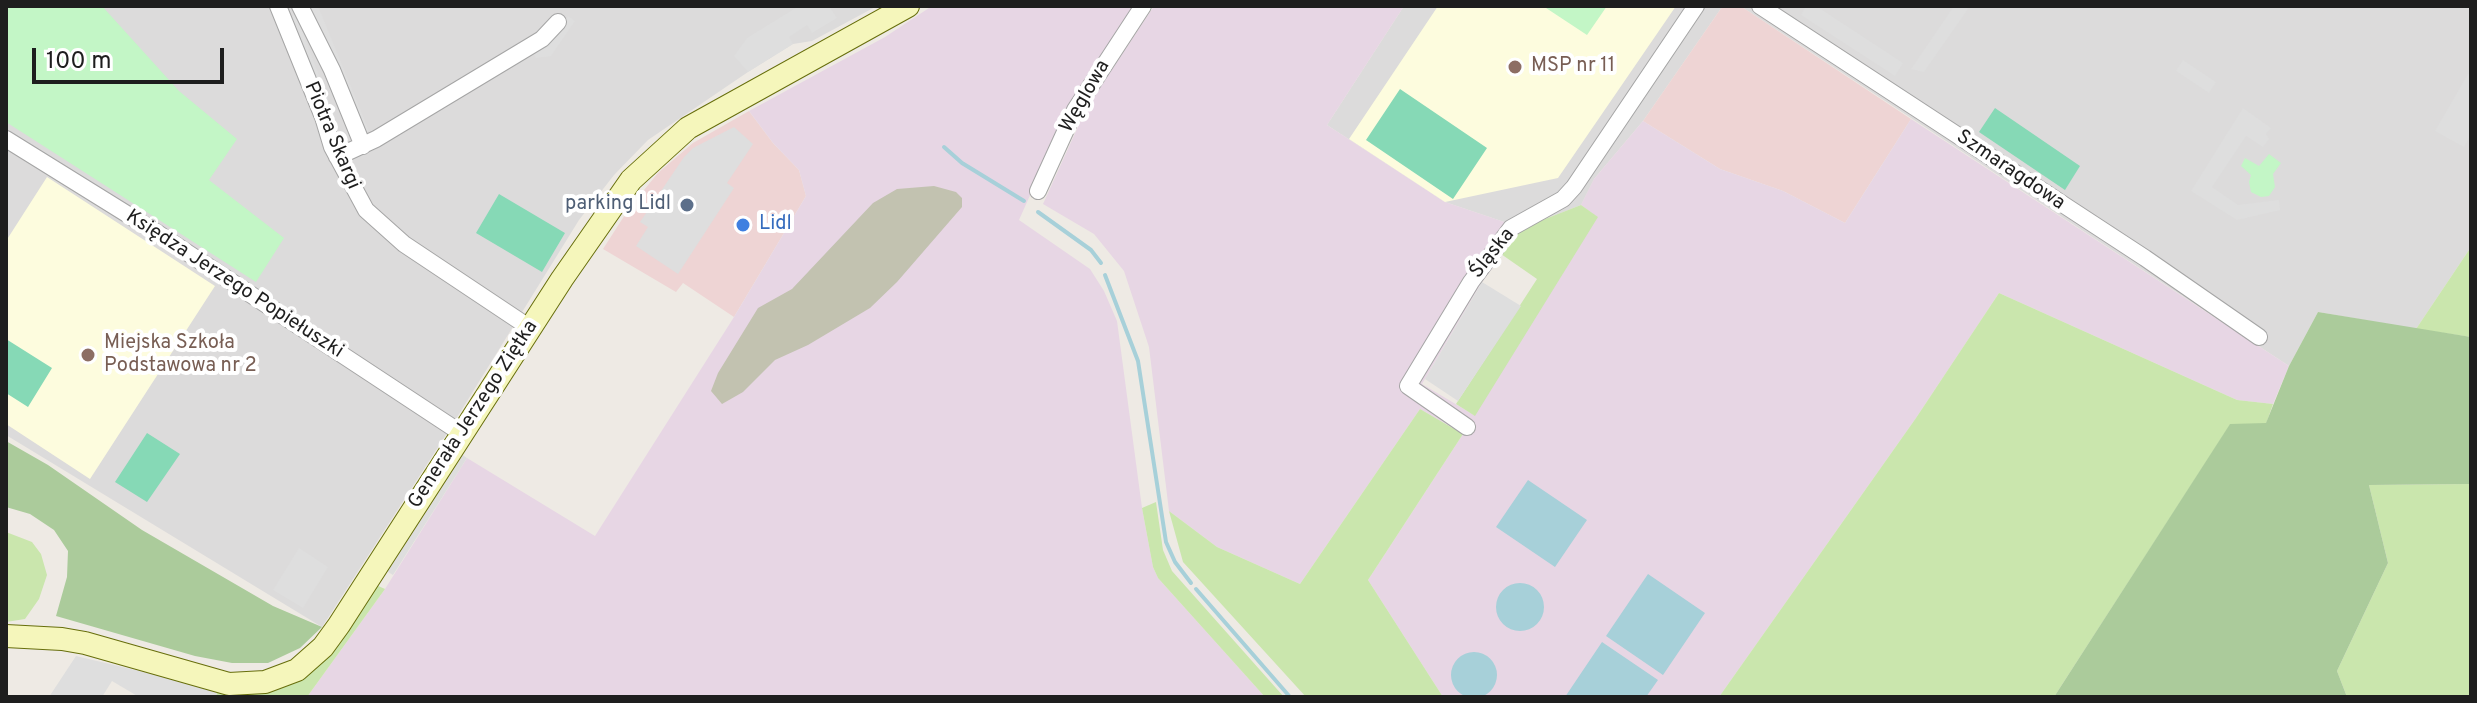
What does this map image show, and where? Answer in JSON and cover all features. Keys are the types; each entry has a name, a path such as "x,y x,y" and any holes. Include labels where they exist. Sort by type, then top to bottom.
{"street":[{"path":"279,8 298,6 332,70 363,146"},
{"name":"Generała Jerzego Ziętka","path":"6,636 85,643 229,684 265,682 297,670 323,647 530,328 631,180 688,128 908,6"},
{"name":"Węglowa","path":"1038,191 1075,110 1143,6"},
{"name":"Śląska","path":"1467,427 1408,386 1471,282 1511,228 1563,199 1574,187 1696,6"},
{"name":"Szmaragdowa","path":"1760,6 2145,258 2259,337"},
{"name":"Piotra Skargi","path":"279,8 337,157 359,202 404,244 530,328"},
{"path":"337,157 363,146 542,39 558,22"},
{"name":"Księdza Jerzego Popiełuszki","path":"6,139 159,234 461,433"}],"shaded area":[{"path":"6,6 877,6 812,41 793,44 748,72 648,140 614,175 579,220 322,627 6,435"},
{"path":"309,6 318,6 369,131 361,135"},
{"path":"799,6 829,6 837,18 812,33 807,25 789,37 793,44 748,72 734,56 747,38"},
{"path":"932,6 1134,6 1073,99 1019,220 1090,269 1104,291 1117,321 1153,567 1158,578 1265,697 307,697 385,589 467,458 595,536 734,317 806,196 799,170 749,111 885,37"},
{"path":"1154,6 1404,6 1327,125 1445,202 1522,228 1482,282 1422,384 1474,415 1597,217 1581,205 1594,179 1643,121 1720,169 1783,191 1845,223 1911,119 2289,366 2273,404 2237,400 1999,293 1916,418 1719,697 1443,697 1368,580 1463,434 1420,409 1300,584 1217,547 1169,511 1149,347 1124,271 1094,234 1043,204 1086,109"},
{"path":"1404,6 2471,6 2471,247 2416,329 2318,312 2289,366 1742,7 1722,7 1643,121 1594,179 1581,205 1522,228 1445,202 1327,125"},
{"name":"MSP nr 11","path":"1438,6 1676,6 1558,178 1445,202 1349,139"},
{"path":"1806,6 1816,6 1903,63 1895,76 1801,15"},
{"path":"1954,6 1966,6 1968,9 1924,72 1911,69"},
{"path":"1722,7 1742,7 1911,119 1845,223 1783,191 1720,169 1643,121"},
{"path":"295,13 335,117 331,120 291,18"},
{"path":"568,16 575,21 551,56 536,58 532,50 545,43"},
{"path":"2183,60 2216,82 2209,93 2176,71"},
{"path":"2468,74 2471,76 2471,135 2464,147 2435,131"},
{"path":"2243,108 2271,128 2266,134 2269,139 2263,147 2246,136 2212,187 2238,205 2279,200 2280,210 2237,220 2191,191"},
{"path":"749,111 799,170 806,196 734,317 683,283 676,292 603,249 630,207 658,173 693,143"},
{"name":"parking Lidl","path":"734,127 753,144 727,183 734,188 678,274 636,246 648,227 640,222 684,157 693,148"},
{"name":"Miejska Szkoła Podstawowa nr 2","path":"47,177 215,286 90,479 6,424 6,241"},
{"path":"934,186 956,192 962,198 962,207 897,282 870,308 808,345 775,360 743,392 722,404 711,391 718,373 758,308 792,289 873,203 897,189"},
{"path":"1482,282 1521,306 1458,401 1425,379"},
{"path":"458,452 467,458 393,575 383,569"},
{"path":"299,548 328,567 303,608 273,590"},
{"path":"76,656 148,673 151,671 217,690 216,697 139,697 112,681 102,697 49,697"}],"green space":[{"path":"6,6 102,6 179,91 237,139 209,180 284,238 256,282 6,122"},
{"path":"1543,6 1607,6 1587,35"},
{"path":"1400,89 1487,148 1453,199 1366,140"},
{"path":"1995,108 2080,166 2065,190 1979,132"},
{"path":"2269,154 2281,163 2273,174 2275,187 2269,196 2261,197 2251,192 2251,175 2241,166 2245,158 2259,166"},
{"path":"499,194 565,233 542,272 476,233"},
{"path":"1581,205 1598,217 1475,416 1456,404 1537,279 1501,254 1522,228"},
{"path":"2471,247 2471,337 2416,329"},
{"path":"1999,293 2237,400 2273,404 2266,424 2230,425 2054,697 1719,697 1916,418"},
{"path":"2318,312 2471,337 2471,484 2369,485 2388,563 2337,671 2347,697 2054,697 2230,424 2266,423 2289,366"},
{"path":"6,339 52,368 28,407 6,393"},
{"path":"1420,409 1463,434 1368,580 1443,697 1306,697 1183,562 1169,511 1217,547 1300,584"},
{"path":"147,433 180,454 147,502 115,482"},
{"path":"6,441 48,465 142,530 273,606 322,627 300,648 268,663 232,663 195,656 56,616 67,577 68,551 54,530 30,514 6,507"},
{"path":"2471,484 2471,697 2347,697 2337,671 2388,563 2369,485"},
{"path":"1156,502 1163,550 1172,571 1284,697 1265,697 1158,578 1153,567 1142,508"},
{"path":"6,532 32,542 41,554 47,575 39,599 25,619 6,622"},
{"path":"376,585 385,589 307,697 216,697 217,690 254,694 307,676 324,660"}],"water":[{"path":"1528,480 1587,520 1555,567 1496,527"},
{"path":"1648,574 1705,613 1663,675 1606,636"},
{"path":"1520,583 1537,590 1544,607 1537,624 1520,631 1503,624 1496,607 1503,590"},
{"path":"1602,642 1658,680 1646,697 1565,697"},
{"path":"1474,652 1491,658 1497,675 1491,692 1474,698 1457,692 1451,675 1457,658"}],"waterway":[{"path":"944,147 962,163 1024,201"},
{"path":"1038,212 1091,250 1101,263"},
{"path":"1105,275 1138,361 1166,542 1175,562 1191,583"},
{"path":"1196,589 1290,697"}],"place":[{"name":"MSP nr 11","path":"1515,67"},
{"name":"parking Lidl","path":"687,205"},
{"name":"Lidl","path":"743,225"},
{"name":"Miejska Szkoła Podstawowa nr 2","path":"88,355"}]}
